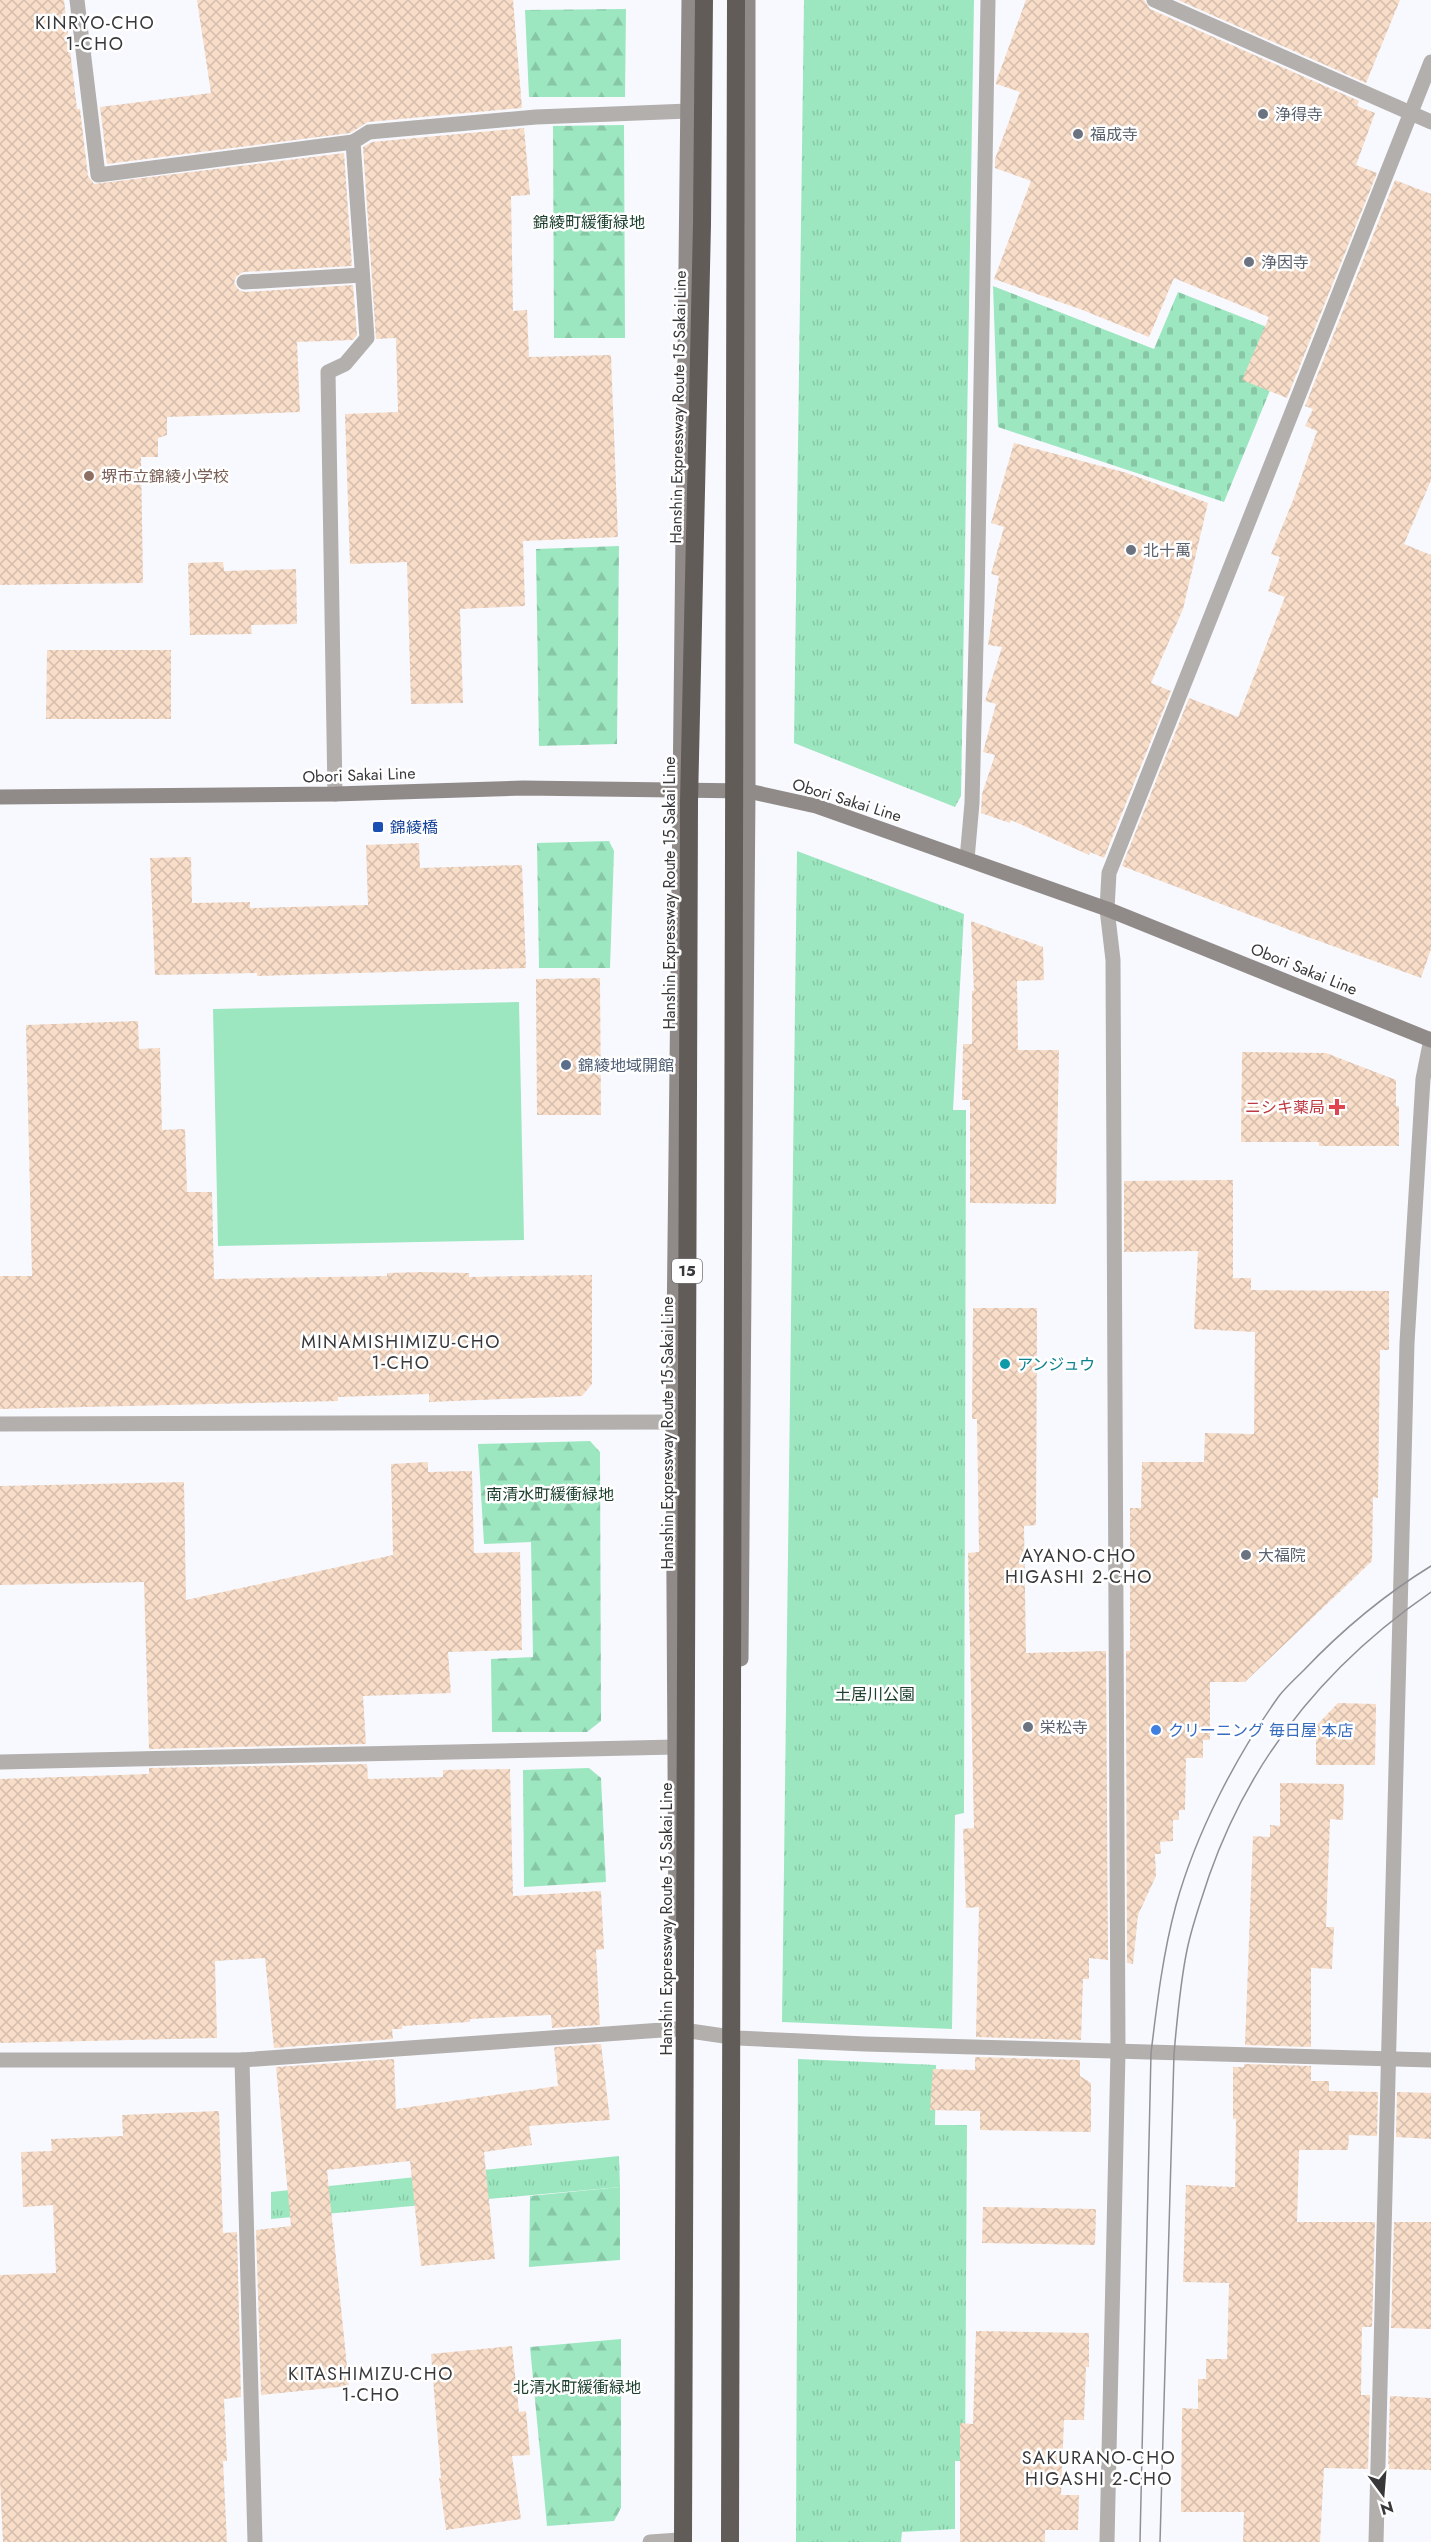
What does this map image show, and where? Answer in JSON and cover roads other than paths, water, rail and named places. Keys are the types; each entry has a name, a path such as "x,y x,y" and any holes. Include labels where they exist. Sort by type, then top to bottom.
{"highway":[{"name":"Hanshin Expressway Route 15 Sakai Line","path":"680,2541 689,814 702,224 704,0"},
{"path":"730,2542 736,0"}],"street":[{"path":"77,0 98,175 353,142 369,132 536,117 689,111"},
{"path":"651,2542 680,2541 673,1422 689,0"},
{"path":"738,2542 738,2038 748,791 748,0"},
{"path":"967,859 972,803 977,603 988,0"},
{"path":"1154,0 1181,5 1431,122"},
{"path":"1107,2542 1118,2052 1113,972 1107,909 1109,873 1431,62"},
{"path":"335,794 328,372 345,364 367,338 353,142"},
{"path":"244,282 362,275"},
{"name":"Obori Sakai Line","path":"0,797 335,794 523,788 748,791 816,806 1107,909 1431,1040"},
{"path":"1376,2542 1407,1343 1423,1079 1431,1040"},
{"path":"0,1424 673,1422"},
{"path":"0,1762 676,1747"},
{"path":"0,2060 242,2060 676,2029 738,2038 1118,2052 1431,2060"},
{"path":"242,2060 255,2542"}],"tram line":[{"path":"1140,2542 1151,2053 1164,1960 1171,1923 1184,1878 1219,1796 1248,1744 1279,1696 1348,1627 1380,1601 1431,1566"},
{"path":"1160,2542 1174,2054 1182,1976 1194,1922 1226,1832 1270,1752 1296,1716 1358,1650 1431,1592"}],"place":[{"name":"浄得寺","path":"1263,114"},
{"name":"福成寺","path":"1078,134"},
{"name":"浄因寺","path":"1249,262"},
{"name":"堺市立錦綾小学校","path":"89,476"},
{"name":"北十萬","path":"1131,550"},
{"name":"錦綾橋","path":"378,827"},
{"name":"錦綾地域開館","path":"566,1065"},
{"name":"ニシキ薬局","path":"1337,1107"},
{"name":"アンジュウ","path":"1005,1364"},
{"name":"大福院","path":"1246,1555"},
{"name":"栄松寺","path":"1028,1727"},
{"name":"クリーニング 毎日屋 本店","path":"1156,1730"}],"district":[{"name":"KINRYO-CHO 1-CHO","path":"95,33"},
{"name":"MINAMISHIMIZU-CHO 1-CHO","path":"401,1352"},
{"name":"AYANO-CHO HIGASHI 2-CHO","path":"1079,1566"},
{"name":"KITASHIMIZU-CHO 1-CHO","path":"371,2384"},
{"name":"SAKURANO-CHO HIGASHI 2-CHO","path":"1099,2468"}],"park label":[{"name":"錦綾町緩衝緑地","path":"589,222"},
{"name":"南清水町緩衝緑地","path":"550,1494"},
{"name":"土居川公園","path":"875,1694"},
{"name":"北清水町緩衝緑地","path":"577,2387"}]}
